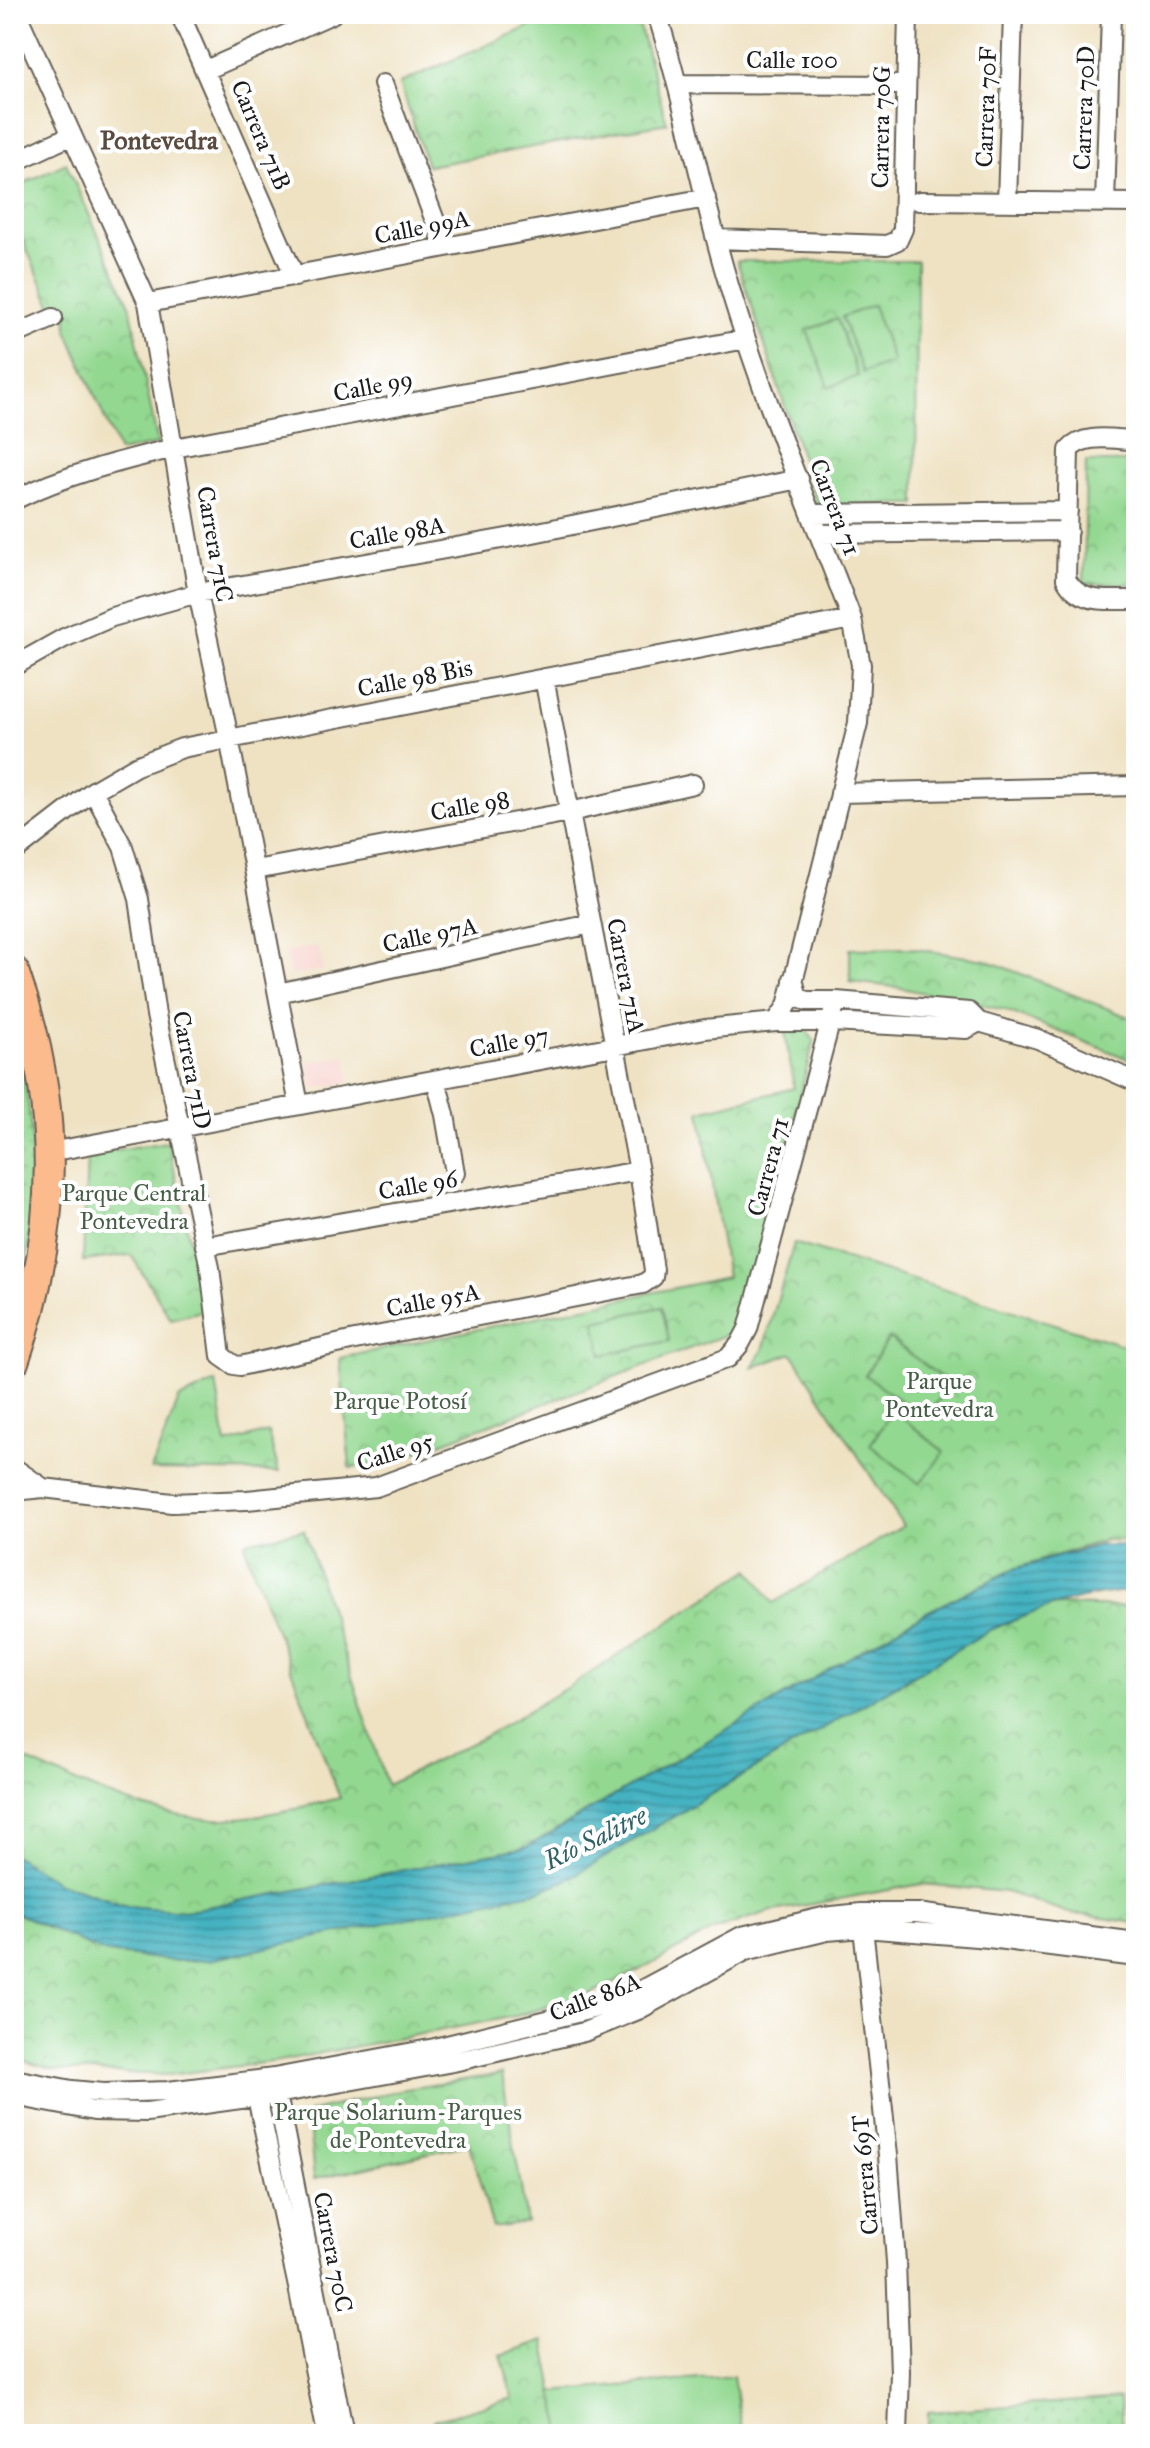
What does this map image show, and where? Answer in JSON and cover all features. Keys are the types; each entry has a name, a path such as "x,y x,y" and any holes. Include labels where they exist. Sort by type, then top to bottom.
{"highway":[{"path":"14,971 35,1035 50,1152 45,1240 36,1287 14,1362"}],"street":[{"name":"Carrera 71C","path":"17,14 148,303 198,593 299,1105"},
{"name":"Carrera 71B","path":"180,14 295,277"},
{"path":"206,70 332,14"},
{"name":"Carrera 71","path":"657,14 678,84 716,239 746,339 852,619 861,665 858,723 787,1006 776,1022"},
{"name":"Carrera 70G","path":"716,239 887,245 898,240 903,229 908,14"},
{"name":"Carrera 70F","path":"1007,202 1013,14"},
{"name":"Carrera 70D","path":"1105,203 1111,14"},
{"path":"383,84 445,247"},
{"name":"Calle 100","path":"678,84 905,85"},
{"path":"14,162 72,135"},
{"name":"Calle 99A","path":"148,303 706,198"},
{"path":"919,201 1136,203"},
{"path":"14,335 53,318"},
{"name":"Calle 99","path":"14,500 74,475 174,448 746,339"},
{"path":"1136,440 1084,439 1069,450 1066,579 1074,593 1086,598 1136,600"},
{"name":"Calle 98A","path":"14,666 64,638 112,617 198,593 518,536 799,479"},
{"path":"812,514 1068,511"},
{"path":"820,534 1068,531"},
{"name":"Calle 98 Bis","path":"14,852 93,791 136,766 182,748 852,619"},
{"name":"Carrera 71A","path":"544,678 639,1171 654,1270 648,1282"},
{"name":"Calle 98","path":"255,870 570,812 693,784"},
{"path":"840,793 1136,786"},
{"name":"Carrera 71D","path":"93,791 123,847 139,899 156,1015 205,1246 220,1352 229,1362"},
{"name":"Calle 97A","path":"278,993 591,924"},
{"name":"Calle 97","path":"792,977 801,999 969,1012 979,1022 1038,1039 1136,1082"},
{"name":"Carrera 71","path":"740,1344 748,1329 772,1248 836,1001"},
{"name":"Calle 97","path":"50,1152 705,1029 776,1022 966,1029 979,1022"},
{"path":"436,1080 455,1173"},
{"name":"Calle 96","path":"205,1246 639,1171"},
{"name":"Calle 95A","path":"229,1362 240,1366 648,1282"},
{"name":"Calle 95","path":"14,1491 43,1488 172,1503 247,1500 376,1487 728,1358 740,1344"},
{"name":"Calle 95","path":"14,1468 43,1488"},
{"name":"Calle 86A","path":"14,2096 81,2110 147,2112 255,2089 453,2062 584,2032 638,2010 745,1951 862,1921 917,1913 1136,1942"},
{"name":"Calle 86A","path":"862,1921 1136,1957"},
{"name":"Carrera 69T","path":"862,1921 896,2262 900,2372 898,2434"},
{"name":"Calle 86A","path":"14,2079 61,2089 103,2093 255,2089"},
{"name":"Carrera 70C","path":"276,2086 344,2434"},
{"name":"Carrera 70C","path":"255,2089 327,2434"}],"shaded area":[{"path":"318,946 323,970 291,976 286,952"},
{"path":"346,1056 350,1082 312,1089 308,1062"}],"green space":[{"path":"558,14 636,14 667,123 427,166 400,83"},
{"path":"66,163 130,305 158,444 119,452 67,330 67,311 52,306 14,221 14,188"},
{"path":"737,261 917,261 916,504 817,504"},
{"path":"873,305 893,362 863,373 842,317"},
{"path":"837,319 858,376 829,387 807,330"},
{"path":"1086,462 1136,462 1136,584 1084,584"},
{"path":"909,948 986,960 1136,1020 1136,1062 1005,1010 896,987 850,982 850,949"},
{"path":"14,1024 31,1130 33,1202 30,1238 14,1308"},
{"name":"Parque Potosí","path":"804,1027 814,1041 741,1323 731,1333 385,1464 350,1468 340,1358 727,1277 700,1111 794,1088 785,1032"},
{"name":"Parque Central Pontevedra","path":"168,1142 205,1310 171,1319 131,1255 83,1261 87,1154"},
{"name":"Parque Pontevedra","path":"794,1243 1136,1349 1136,1540 1105,1540 1014,1569 927,1612 527,1847 185,1911 127,1906 58,1883 14,1855 14,1755 117,1798 172,1814 199,1818 254,1816 340,1798 245,1542 304,1530 387,1785 486,1736 583,1678 750,1569 773,1603 903,1526 792,1353 752,1368 763,1350"},
{"path":"662,1307 669,1341 602,1355 595,1321"},
{"name":"Parque Pontevedra","path":"889,1338 951,1385 924,1418 865,1375"},
{"path":"216,1382 226,1444 268,1432 279,1472 151,1470 179,1399"},
{"path":"893,1410 944,1452 920,1484 870,1445"},
{"path":"1052,1605 1136,1607 1136,1923 1069,1913 1006,1892 922,1884 768,1912 711,1931 590,1994 516,2016 279,2061 168,2075 54,2070 14,2058 14,1912 102,1952 175,1961 542,1890 566,1880 990,1630"},
{"name":"Parque Solarium-Parques de Pontevedra","path":"502,2074 527,2223 493,2228 469,2144 314,2179 308,2112 400,2090"},
{"path":"544,2340 563,2434 437,2434 434,2420 513,2398 501,2355"},
{"path":"733,2376 742,2434 563,2434 553,2392"},
{"path":"1120,2398 1122,2434 928,2434 928,2412"}],"water":[{"name":"Río Salitre","path":"1099,1545 1136,1546 1136,1591 1079,1599 990,1630 566,1880 542,1890 209,1960 175,1961 102,1952 14,1912 14,1855 58,1883 127,1906 185,1911 527,1847 927,1612 1014,1569"}],"district":[{"name":"Pontevedra","path":"159,140"}]}
